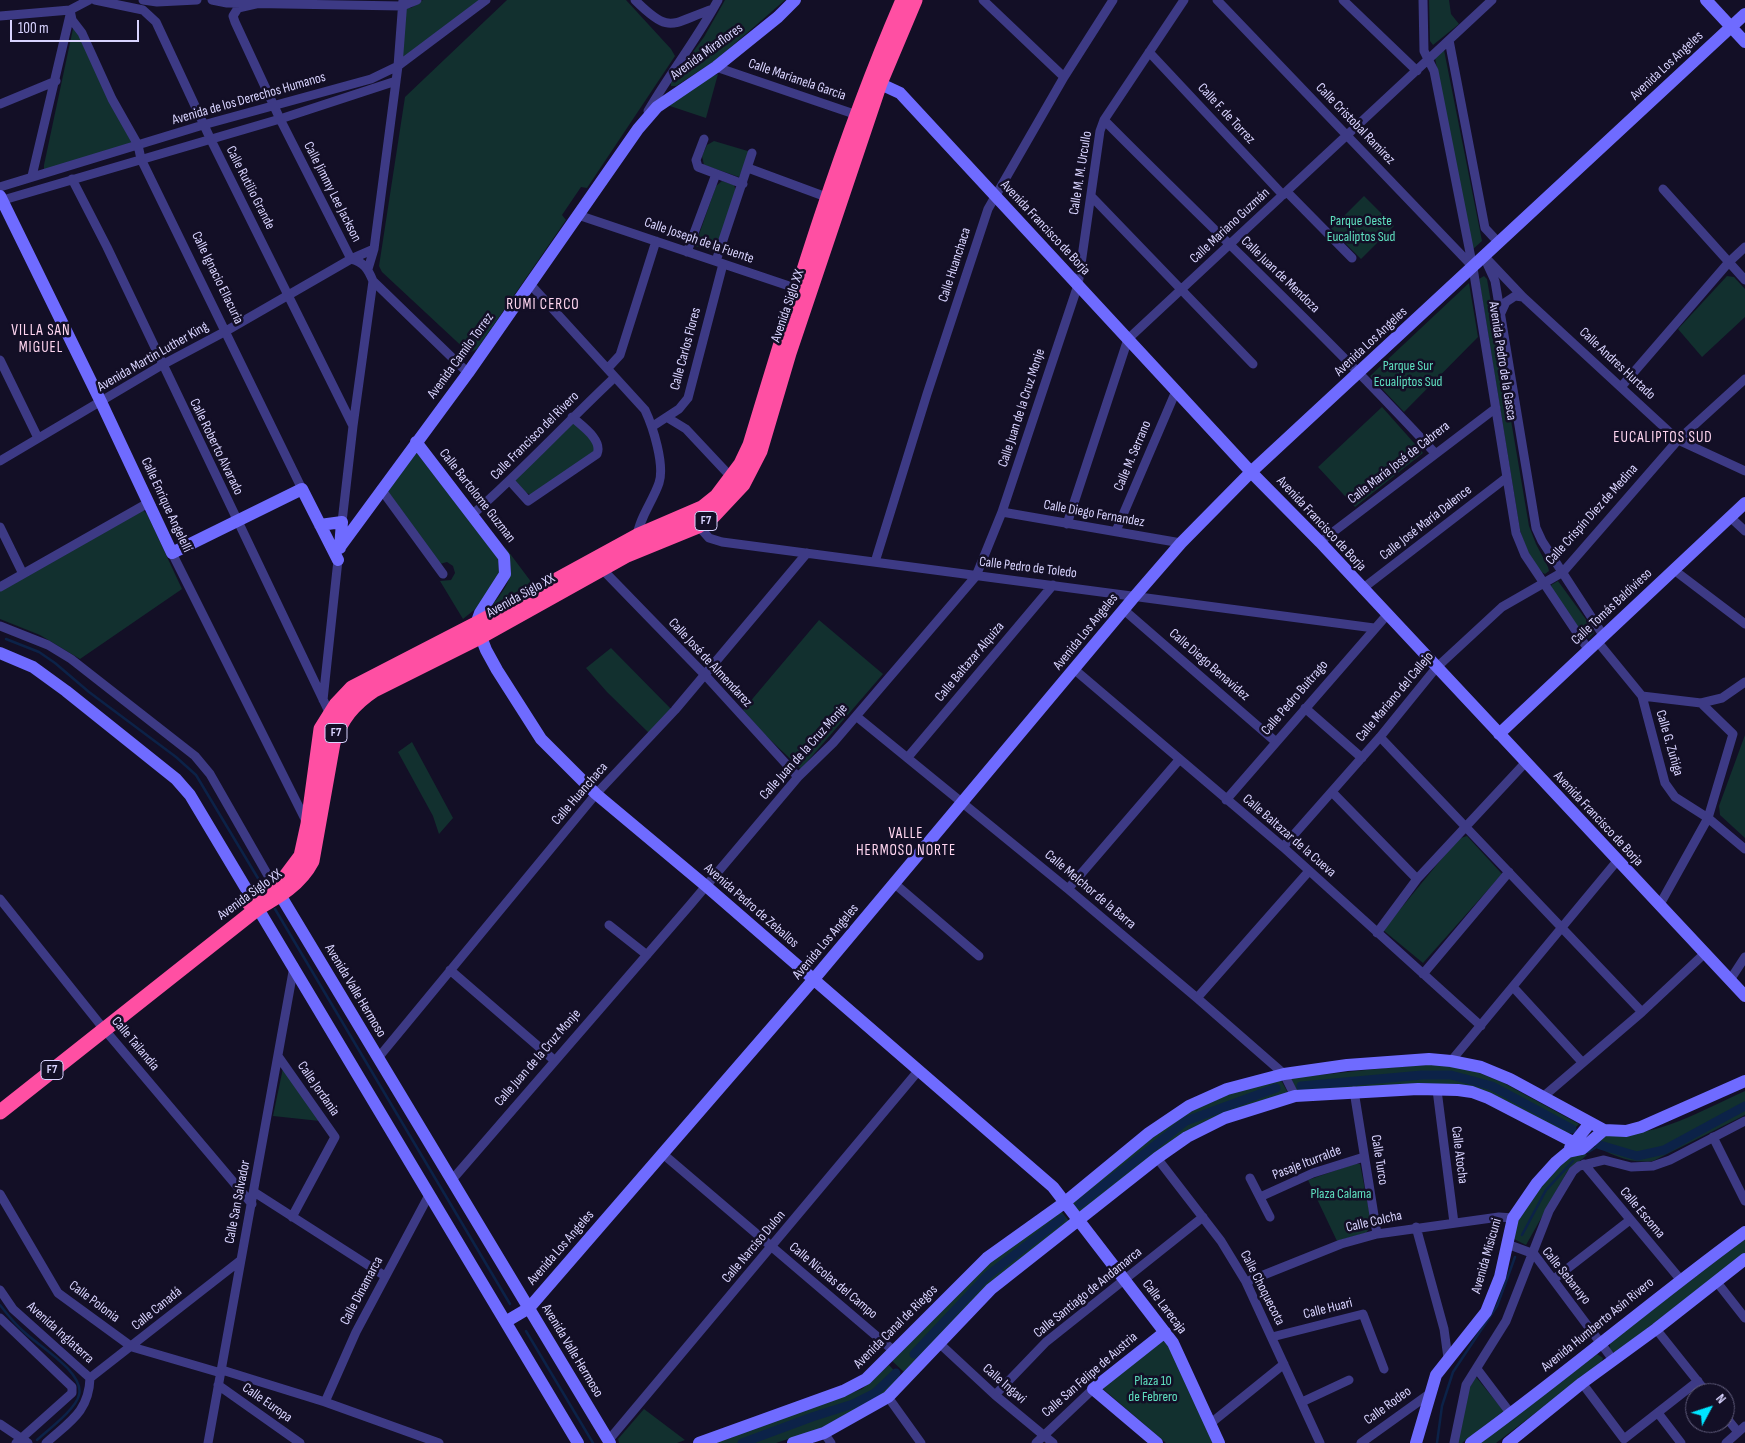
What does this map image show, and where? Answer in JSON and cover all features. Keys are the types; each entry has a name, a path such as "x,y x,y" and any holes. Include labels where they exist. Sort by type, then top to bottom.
{"highway":[{"name":"Avenida Siglo XX","path":"694,520 717,496 742,464 750,445 903,0"},
{"name":"Avenida Siglo XX","path":"875,81 915,0"},
{"name":"Avenida Siglo XX","path":"277,890 301,856 308,824 320,736 331,712 359,700 478,630 638,543 694,520 713,516 731,498 753,468 829,198 863,117"},
{"name":"Avenida Siglo XX","path":"478,630 602,569 638,543"},
{"name":"Avenida Siglo XX","path":"0,1100 102,1025 255,904 305,874 312,861 333,743 331,712"},
{"name":"Avenida Siglo XX","path":"0,1112 102,1025"}],"street":[{"path":"0,16 70,10 89,0"},
{"name":"Calle Rutilio Grande","path":"94,0 143,10 150,15 352,426"},
{"path":"143,0 157,2 197,0"},
{"path":"212,0 260,4 402,3 417,0"},
{"name":"Avenida de los Derechos Humanos","path":"1,196 32,176 273,105 347,86 398,66 486,0"},
{"path":"635,0 657,21 673,24 715,4"},
{"name":"Avenida Miraflores","path":"638,129 656,107 716,67 778,17 795,0"},
{"path":"983,0 1064,77"},
{"name":"Calle Huanchaca","path":"875,562 988,209 1064,77 1113,0"},
{"name":"Calle M. M. Urcullo","path":"1078,285 1100,131 1104,120 1184,0"},
{"name":"Calle Cristobal Ramirez","path":"1217,0 1473,268"},
{"path":"1343,0 1417,71"},
{"name":"Avenida Pedro de la Gasca","path":"1422,0 1424,52 1434,71 1473,268 1506,478 1520,545 1544,584 1596,642"},
{"name":"Calle Mariano Guzmán","path":"1067,524 1128,339 1492,0"},
{"path":"1706,0 1745,42"},
{"path":"402,3 396,82 374,249 368,269 373,281 468,373"},
{"name":"Calle Jimmy Lee Jackson","path":"260,4 238,8 233,16 273,105 351,259 360,261 368,269"},
{"name":"Avenida Camilo Torrez","path":"339,554 381,489 468,373 638,129 665,82 696,40 715,4"},
{"path":"32,176 56,81 70,10"},
{"name":"Calle Ignacio Ellacuria","path":"70,10 72,20 82,33 112,99 138,145 141,159 302,490 320,525 339,554"},
{"name":"Avenida Los Angeles","path":"507,1322 528,1308 663,1154 964,803 1181,543 1250,472 1499,244 1745,14"},
{"path":"1449,40 1485,228 1499,244"},
{"name":"Calle F. de Torrez","path":"1149,52 1285,193 1352,258"},
{"name":"Calle Marianela Garcia","path":"716,67 863,117"},
{"path":"0,104 56,81"},
{"name":"Avenida Francisco de Borja","path":"875,81 900,93 1250,472 1320,542 1386,616 1745,996"},
{"name":"Avenida de los Derechos Humanos","path":"1,196 72,179 280,119 396,82"},
{"name":"Calle Juan de Mendoza","path":"1104,120 1229,246 1360,372 1434,452"},
{"path":"704,139 696,164 701,169 743,184"},
{"name":"Calle Carlos Flores","path":"653,426 668,418 688,398 720,262 752,153"},
{"path":"748,168 829,198"},
{"path":"687,252 716,174"},
{"name":"Calle Roberto Alvarado","path":"72,179 107,247 236,521 331,712"},
{"path":"1664,189 1745,280"},
{"name":"Calle Enrique Angelelli","path":"1,196 172,553 308,824"},
{"path":"1091,196 1253,364"},
{"name":"Calle Joseph de la Fuente","path":"578,215 804,291"},
{"path":"608,368 620,355 656,241"},
{"path":"1621,387 1729,262 1745,247"},
{"name":"Avenida Martin Luther King","path":"0,461 162,365 226,331 351,259 374,249"},
{"name":"Avenida Pedro de la Gasca","path":"1484,257 1495,281 1536,528 1542,541 1563,572 1596,642"},
{"name":"Calle Andres Hurtado","path":"1484,257 1523,297 1678,440 1745,471"},
{"path":"331,712 342,522 352,426 373,281"},
{"path":"530,284 645,410 653,426 661,471 660,482 638,543"},
{"name":"Calle Juan de la Cruz Monje","path":"451,1180 554,1060 648,955 798,776 833,743 976,576 1002,512 1078,285"},
{"path":"1501,313 1506,302 1514,296 1523,297"},
{"path":"0,360 38,438"},
{"name":"Calle Francisco del Rivero","path":"472,514 510,481 572,417 615,377"},
{"name":"Calle Crispín Díez de Medina","path":"1544,584 1563,572 1678,440 1745,379"},
{"name":"Calle M. Serrano","path":"1116,531 1176,391"},
{"name":"Calle María José de Cabrera","path":"1320,542 1434,452 1496,408"},
{"path":"510,481 528,501 597,454 599,445 596,440 572,417"},
{"path":"668,418 686,430 732,477"},
{"name":"Calle Bartolome Guzman","path":"416,442 501,552 506,568 501,581 480,613 478,630"},
{"name":"Calle José María Dalence","path":"1362,589 1506,478"},
{"path":"381,489 443,574"},
{"path":"172,553 302,490"},
{"path":"0,587 148,503"},
{"name":"Calle Tomás Baldivieso","path":"1499,734 1745,503"},
{"name":"Calle Diego Fernandez","path":"1002,512 1181,543"},
{"path":"1730,517 1745,531"},
{"name":"Calle Pedro de Toledo","path":"694,520 710,538 722,542 1374,628"},
{"path":"320,525 342,522"},
{"path":"0,527 23,574"},
{"name":"Calle Huanchaca","path":"378,1058 596,794 650,738 807,553"},
{"name":"Calle José de Almendarez","path":"602,569 798,776"},
{"path":"1674,570 1745,624"},
{"name":"Calle Mariano del Callejo","path":"1283,847 1380,737 1436,668 1502,606 1544,584"},
{"name":"Calle Baltazar Alquiza","path":"908,757 1052,585"},
{"name":"Calle Diego Benavidez","path":"1124,610 1276,742"},
{"name":"Calle Pedro Buitrago","path":"1226,800 1386,616"},
{"name":"Avenida Valle Hermoso","path":"0,628 48,645 71,659 195,756 210,774 277,890 609,1442"},
{"name":"Avenida Pedro de Zeballos","path":"478,630 497,670 541,739 596,794 1042,1175 1064,1203"},
{"path":"1596,642 1642,696 1701,703 1722,698 1745,682"},
{"path":"0,653 33,668 66,691 176,779 190,795 578,1443"},
{"name":"Calle Baltazar de la Cueva","path":"1075,670 1283,847 1377,934 1482,1026"},
{"name":"Calle G. Zuñiga","path":"1642,696 1665,783 1675,797 1708,818 1745,850"},
{"path":"1659,906 1708,818 1733,734 1701,703"},
{"path":"1305,708 1362,758"},
{"name":"Calle Melchor de la Barra","path":"856,716 1068,889 1197,998 1284,1074 1295,1096"},
{"path":"1380,737 1642,1012"},
{"path":"1068,889 1179,760"},
{"path":"1377,934 1417,879 1525,763"},
{"path":"1332,792 1417,879"},
{"path":"1451,1060 1514,988 1617,861"},
{"path":"1197,998 1309,871"},
{"path":"1423,974 1509,872"},
{"path":"895,884 979,956"},
{"name":"Calle Tailandia","path":"0,899 102,1025 252,1204"},
{"path":"609,924 648,955"},
{"path":"1544,1096 1642,1012 1704,954"},
{"path":"1730,980 1745,957"},
{"name":"Calle San Salvador","path":"208,1443 294,966"},
{"path":"450,970 554,1060"},
{"path":"1514,988 1582,1062"},
{"name":"Calle Jordania","path":"278,1056 335,1137 292,1217"},
{"name":"Avenida Canal de Riegos","path":"699,1443 857,1385 866,1379 987,1258 1064,1203 1149,1133 1189,1106 1227,1089 1284,1074 1429,1059 1451,1060 1488,1070 1544,1096 1604,1130"},
{"name":"Calle Narciso Dulon","path":"609,1442 919,1070"},
{"path":"1575,1148 1604,1130 1626,1131 1641,1127 1745,1080"},
{"path":"793,1443 828,1438 888,1397 991,1289 1157,1158 1204,1127 1225,1118 1295,1096 1354,1091 1437,1090 1472,1092 1575,1148"},
{"name":"Calle Atocha","path":"1437,1090 1454,1223"},
{"name":"Calle Turco","path":"1354,1091 1377,1234"},
{"path":"1454,1443 1466,1385 1506,1321 1534,1254 1549,1211 1573,1171 1584,1164 1604,1160 1644,1168 1670,1160 1745,1121"},
{"path":"1575,1148 1590,1123"},
{"path":"1713,1137 1745,1201"},
{"name":"Avenida Misicuni","path":"1416,1443 1436,1375 1486,1312 1500,1277 1514,1218 1537,1183 1575,1148"},
{"name":"Calle Nicolas del Campo","path":"663,1154 894,1351"},
{"name":"Pasaje Iturralde","path":"1260,1197 1313,1174 1364,1157"},
{"name":"Calle Choquecota","path":"1157,1158 1221,1241 1246,1282 1320,1443"},
{"name":"Calle Escoma","path":"1584,1164 1680,1279"},
{"name":"Pasaje Iturralde","path":"1250,1178 1270,1217"},
{"path":"254,1192 385,1276"},
{"name":"Calle Polonia","path":"0,1194 58,1293 132,1347 325,1402 439,1443"},
{"name":"Calle Dinamarca","path":"325,1402 356,1332 429,1194"},
{"name":"Calle Larecaja","path":"1064,1203 1173,1343 1219,1443"},
{"name":"Calle Santiago de Andamarca","path":"995,1395 1046,1342 1203,1217"},
{"name":"Calle Colcha","path":"1246,1282 1341,1244 1377,1234 1416,1227 1499,1217 1514,1218"},
{"path":"1554,1279 1630,1220"},
{"path":"1416,1227 1444,1329 1448,1358"},
{"name":"Avenida Humberto Asín Rivero","path":"1471,1443 1601,1344 1680,1279 1745,1232"},
{"name":"Calle Sebaruyo","path":"1507,1244 1534,1254 1614,1361"},
{"path":"1509,1443 1582,1383 1614,1361 1745,1259"},
{"name":"Calle Canadá","path":"90,1378 241,1260"},
{"path":"1716,1281 1745,1318"},
{"name":"Avenida Inglaterra","path":"0,1290 13,1309 90,1378 87,1400 80,1413 46,1443"},
{"name":"Calle Huari","path":"1272,1337 1363,1314 1384,1369"},
{"path":"0,1318 72,1388 72,1393 22,1442 0,1424"},
{"path":"1582,1383 1624,1439 1698,1381 1656,1329"},
{"name":"Calle San Felipe de Austria","path":"1036,1443 1093,1389 1165,1332"},
{"name":"Calle Ingavi","path":"939,1343 995,1395 1053,1443"},
{"path":"1210,1423 1284,1364"},
{"path":"1477,1369 1511,1414"},
{"path":"1302,1402 1349,1380"},
{"name":"Calle Europa","path":"218,1385 300,1443"},
{"path":"1093,1389 1157,1443"},
{"name":"Calle Rodeo","path":"1361,1443 1432,1392"},
{"path":"888,1397 921,1443"},
{"path":"1658,1413 1681,1443"},
{"path":"1726,1443 1741,1429"}],"green space":[{"path":"423,0 481,0 402,61 405,8 411,8"},
{"path":"507,0 626,0 671,49 675,56 587,188 581,187 562,215 566,220 477,349 469,353 382,272 379,266 405,97"},
{"path":"725,0 785,0 716,60 676,86 671,86 671,82 704,37"},
{"path":"1429,0 1449,0 1451,14 1459,24 1433,45 1430,41"},
{"path":"74,24 137,144 44,172 44,165"},
{"path":"1444,50 1482,241 1472,250 1435,58"},
{"path":"718,74 706,118 667,105 711,77"},
{"path":"714,141 751,152 739,177 704,165 702,156 707,145"},
{"path":"722,181 734,185 736,191 715,252 695,246 716,186"},
{"name":"Parque Oeste Eucaliptos Sud","path":"1364,196 1394,226 1361,259 1331,229"},
{"path":"1484,276 1487,279 1529,526 1548,567 1549,571 1545,574 1533,561 1520,530 1479,279"},
{"path":"1727,276 1734,277 1745,289 1745,317 1702,357 1678,329"},
{"name":"Parque Sur Ecualiptos Sud","path":"1469,283 1478,337 1404,412 1370,376"},
{"name":"Parque Sur Ecualiptos Sud","path":"1382,407 1423,453 1355,507 1318,467"},
{"path":"573,422 593,442 595,451 531,495 525,492 515,480"},
{"path":"416,452 498,556 499,575 479,606 463,619 440,581 451,580 455,573 453,566 447,562 440,564 389,493 388,489"},
{"path":"143,510 147,514 182,589 80,659 40,635 0,619 0,589"},
{"path":"505,547 532,583 491,607 509,579 509,556"},
{"path":"1558,581 1593,629 1594,633 1589,638 1585,637 1552,589 1551,585"},
{"path":"819,620 883,674 801,769 762,732 743,710"},
{"path":"611,648 672,710 650,734 607,692 586,668"},
{"path":"1745,735 1745,838 1720,815 1719,806"},
{"path":"412,742 453,818 439,834 433,816 398,752"},
{"path":"1467,836 1502,874 1423,963 1383,930 1458,839"},
{"path":"1440,1064 1472,1070 1502,1082 1579,1124 1568,1135 1479,1090 1297,1091 1291,1078"},
{"path":"283,1068 320,1121 273,1116"},
{"path":"1281,1080 1288,1093 1224,1114 1080,1214 1070,1202 1179,1117 1225,1095"},
{"path":"1745,1091 1745,1115 1653,1161 1645,1162 1621,1158 1592,1144 1603,1135 1623,1135 1660,1128"},
{"path":"1581,1150 1587,1155 1567,1172 1526,1245 1512,1238 1522,1212 1538,1188 1558,1166"},
{"name":"Plaza Calama","path":"1354,1164 1360,1164 1372,1225 1366,1233 1337,1241 1308,1180"},
{"path":"1060,1210 1069,1221 904,1372 891,1360 991,1260"},
{"path":"1745,1239 1745,1253 1615,1353 1610,1349 1610,1344 1614,1339"},
{"name":"Plaza 10 de Febrero","path":"1162,1340 1166,1341 1215,1443 1166,1443 1103,1389 1103,1387"},
{"path":"1597,1354 1603,1358 1601,1363 1496,1443 1480,1443"},
{"path":"889,1365 901,1378 886,1394 819,1429 776,1443 714,1443 862,1389"},
{"path":"1476,1377 1504,1411 1462,1443 1457,1443 1468,1390"},
{"path":"644,1409 685,1440 677,1443 619,1443 618,1439"}],"waterway":[{"path":"6,639 39,652 55,663 89,692 176,757 196,775 259,880"},
{"path":"275,909 510,1304"},
{"path":"1301,1086 1422,1075 1451,1075 1492,1086 1572,1129"},
{"path":"1080,1204 1186,1121 1276,1088"},
{"path":"1600,1145 1637,1156 1664,1150 1745,1106"},
{"path":"1588,1152 1600,1145"},
{"path":"1522,1235 1546,1190 1573,1161"},
{"path":"914,1354 987,1276 1061,1219"},
{"path":"1437,1443 1442,1406 1453,1372 1497,1306 1515,1257"},
{"path":"0,1305 20,1328 68,1368 79,1386 79,1395 73,1407 37,1440"},
{"path":"526,1331 593,1443"},
{"path":"742,1443 853,1404 875,1393 896,1373"}],"district":[{"name":"RUMI CERCO","path":"543,305"},
{"name":"VILLA SAN MIGUEL","path":"41,340"},
{"name":"EUCALIPTOS SUD","path":"1663,438"},
{"name":"VALLE HERMOSO NORTE","path":"906,842"}]}
